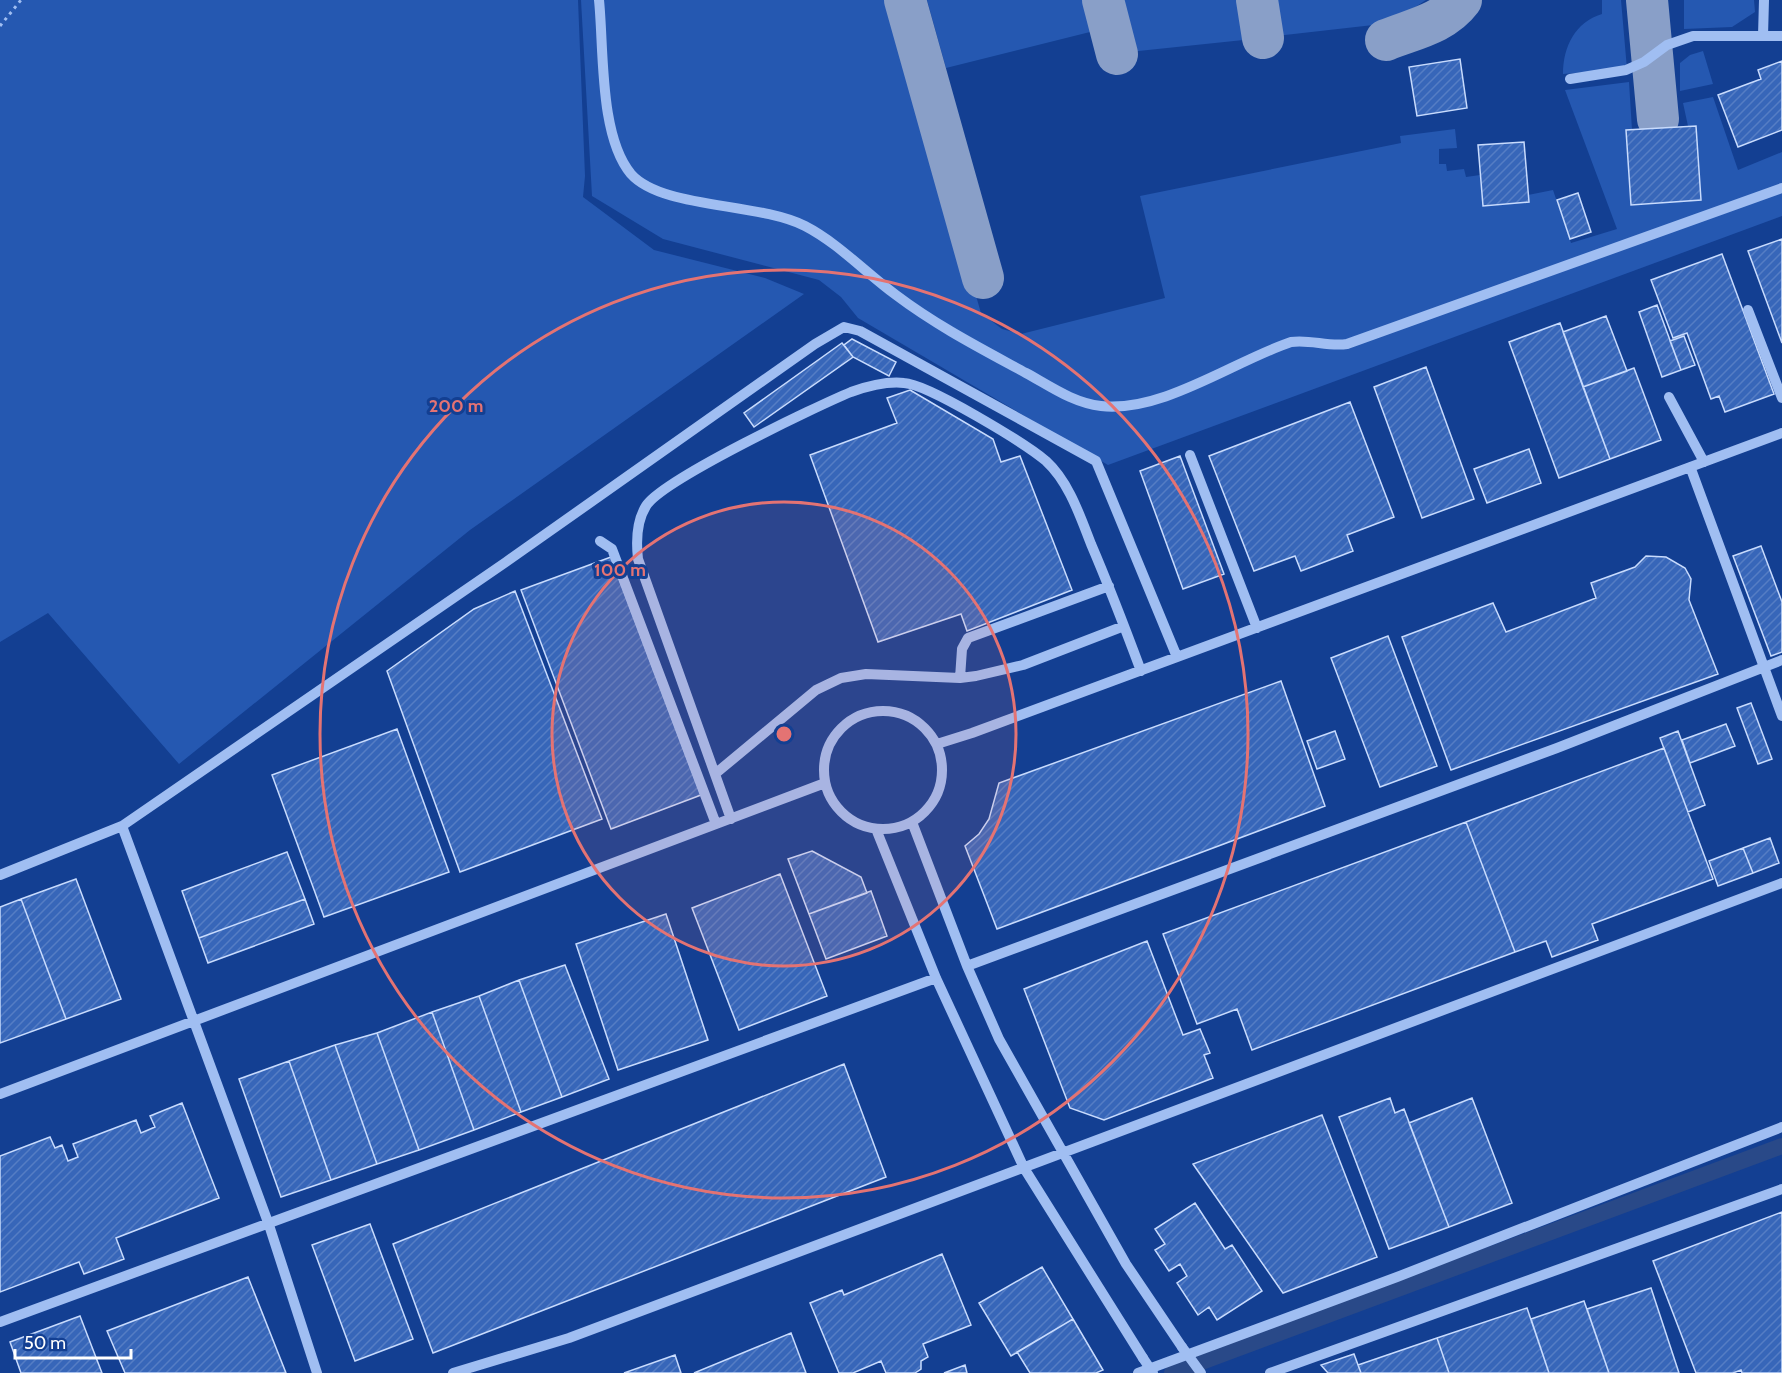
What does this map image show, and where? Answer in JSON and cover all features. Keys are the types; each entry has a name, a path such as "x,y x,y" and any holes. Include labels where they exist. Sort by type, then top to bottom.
{"street":[{"path":"599,0 611,126 624,163 640,182 663,193 772,213 799,223 824,238 897,296 947,329 1070,398 1100,406 1131,405 1146,401 1194,384 1291,342 1347,344 1782,188"},
{"path":"1763,36 1764,0"},
{"path":"1570,79 1626,70 1644,62 1667,45 1693,36 1782,36"},
{"path":"1748,310 1782,398"},
{"path":"0,875 122,826 815,344 844,327 860,331 1096,461 1108,485 1177,657"},
{"path":"731,819 639,559 636,542 639,525 646,506 662,490 736,449 851,392 890,382 921,387 1023,444 1059,475 1109,586 1141,671"},
{"path":"1669,397 1704,462"},
{"path":"937,744 1690,469 1782,433"},
{"path":"1190,455 1257,628"},
{"path":"1690,469 1782,716"},
{"path":"600,541 612,549 717,824"},
{"path":"960,678 962,649 968,638 1109,586"},
{"path":"715,774 816,690 842,678 866,674 960,678 1023,665 1124,626"},
{"path":"967,966 1546,752 1782,660"},
{"path":"887,711 912,717 926,728 937,744 943,763 941,786 930,807 912,822 896,828 876,829 860,824 844,815 832,801 825,783 824,766 831,742 847,722 862,714 887,711"},
{"path":"0,1094 194,1023 825,783"},
{"path":"912,822 967,966 999,1039 1126,1264 1201,1373"},
{"path":"122,826 268,1225 317,1373"},
{"path":"876,829 936,978 1024,1167 1154,1373"},
{"path":"453,1373 569,1338 1782,883"},
{"path":"0,1322 936,978"},
{"path":"1138,1373 1302,1314 1782,1127"},
{"path":"1270,1373 1782,1189"}],"path":[{"path":"0,26 21,0"}],"shaded area":[{"path":"0,0 578,0 585,176 583,197 654,250 765,278 804,294 470,530 179,764 48,613 0,642"},
{"path":"581,0 890,0 981,313 1002,329 1021,334 1165,298 1140,196 1401,143 1400,136 1455,129 1457,148 1439,149 1439,164 1446,164 1447,171 1464,169 1466,177 1480,175 1483,206 1528,202 1528,195 1553,190 1571,243 1617,229 1565,90 1629,82 1632,130 1626,131 1631,205 1701,200 1696,126 1688,126 1683,103 1713,97 1738,170 1782,152 1782,216 1108,465 858,318 841,297 819,280 663,239 592,196"},
{"path":"927,0 1093,0 1106,55 1099,56 1094,31 946,68"},
{"path":"1114,0 1247,0 1253,39 1129,52"},
{"path":"1271,0 1426,0 1391,23 1276,36"},
{"path":"1602,0 1621,0 1627,69 1563,74 1565,54 1572,37 1585,23 1602,14"},
{"path":"1684,0 1754,0 1755,12 1732,27 1684,29"},
{"path":"1703,51 1713,84 1680,91 1680,63 1690,55"}],"building":[{"path":"1460,59 1467,108 1417,116 1409,67"},
{"path":"1782,61 1782,130 1738,147 1718,95 1761,79 1758,70"},
{"path":"1696,126 1701,200 1631,205 1626,130"},
{"path":"1524,142 1529,202 1483,206 1478,145"},
{"path":"1578,193 1591,232 1570,239 1557,200"},
{"path":"1782,239 1782,343 1748,251"},
{"path":"1722,254 1774,394 1725,412 1719,396 1711,399 1687,333 1673,338 1651,280"},
{"path":"1657,305 1681,370 1662,377 1639,312"},
{"path":"1606,316 1627,371 1583,387 1563,332"},
{"path":"1560,323 1610,459 1559,478 1509,342"},
{"path":"1684,336 1695,365 1681,370 1670,341"},
{"path":"852,339 896,362 889,376 853,357 844,345"},
{"path":"842,343 853,357 754,427 744,413"},
{"path":"1426,367 1474,499 1422,518 1374,387"},
{"path":"1634,368 1661,440 1610,459 1583,387"},
{"path":"910,390 993,439 1001,462 1020,456 1072,590 967,631 961,614 878,642 810,455 897,423 887,398"},
{"path":"1350,402 1394,517 1347,535 1353,551 1301,571 1295,556 1254,571 1209,456"},
{"path":"1529,449 1541,483 1487,503 1474,469"},
{"path":"1180,456 1224,574 1183,589 1140,471"},
{"path":"1761,546 1782,602 1782,652 1771,656 1733,556"},
{"path":"1646,556 1666,557 1685,568 1691,579 1689,600 1718,674 1451,770 1402,637 1493,603 1506,632 1596,598 1591,583 1635,567"},
{"path":"611,557 701,795 611,829 521,590"},
{"path":"515,591 602,819 460,872 387,671 474,609"},
{"path":"1388,636 1437,766 1380,787 1331,658"},
{"path":"1281,681 1325,806 997,929 965,846 979,834 989,819 999,783"},
{"path":"1751,703 1772,759 1758,764 1737,708"},
{"path":"1726,724 1735,746 1690,763 1682,740"},
{"path":"397,729 449,872 324,917 272,775"},
{"path":"1335,731 1345,759 1317,769 1307,741"},
{"path":"1678,731 1705,805 1688,812 1660,738"},
{"path":"1664,748 1713,879 1592,924 1598,940 1552,957 1546,941 1515,952 1466,822"},
{"path":"1466,822 1515,952 1252,1050 1237,1009 1197,1024 1163,934"},
{"path":"1770,838 1779,863 1753,873 1743,848"},
{"path":"1743,848 1753,873 1718,886 1709,861"},
{"path":"812,851 861,877 867,893 809,914 788,859"},
{"path":"287,852 305,899 199,938 182,891"},
{"path":"780,874 827,996 739,1030 692,908"},
{"path":"76,879 121,999 66,1019 21,899"},
{"path":"871,891 887,936 826,959 809,914"},
{"path":"21,899 66,1019 0,1043 0,907"},
{"path":"305,899 314,924 208,963 199,938"},
{"path":"666,914 708,1040 618,1070 576,944"},
{"path":"1147,941 1183,1035 1200,1029 1210,1053 1204,1055 1213,1078 1104,1120 1070,1108 1024,989"},
{"path":"565,965 609,1079 562,1097 519,980"},
{"path":"519,980 562,1097 521,1112 479,996"},
{"path":"479,996 521,1112 474,1130 432,1012"},
{"path":"432,1012 474,1130 419,1150 377,1033"},
{"path":"377,1033 419,1150 377,1164 335,1045"},
{"path":"335,1045 377,1164 331,1180 289,1061"},
{"path":"289,1061 331,1180 281,1197 239,1079"},
{"path":"844,1064 886,1177 433,1353 393,1244"},
{"path":"1390,1098 1395,1113 1404,1109 1449,1227 1389,1249 1339,1117"},
{"path":"1472,1098 1512,1203 1449,1227 1409,1123"},
{"path":"182,1103 219,1198 116,1238 124,1259 84,1274 79,1262 0,1292 0,1156 50,1137 55,1148 62,1145 68,1161 78,1157 73,1144 136,1120 141,1133 155,1127 150,1116"},
{"path":"1322,1115 1377,1257 1283,1293 1193,1164"},
{"path":"1195,1203 1225,1249 1232,1245 1262,1291 1217,1320 1209,1307 1198,1315 1177,1283 1187,1276 1180,1264 1169,1271 1155,1250 1165,1244 1155,1229"},
{"path":"1782,1212 1782,1373 1742,1373 1741,1370 1733,1373 1696,1373 1653,1261"},
{"path":"370,1224 413,1339 355,1361 312,1245"},
{"path":"942,1254 971,1325 923,1344 928,1357 921,1361 921,1369 915,1373 886,1373 881,1361 853,1373 839,1373 810,1303 842,1290 844,1295"},
{"path":"1042,1267 1073,1319 1011,1356 979,1303"},
{"path":"248,1277 286,1373 125,1373 107,1331"},
{"path":"1651,1288 1679,1373 1609,1373 1587,1309"},
{"path":"1584,1301 1609,1373 1549,1373 1531,1319"},
{"path":"1527,1308 1549,1373 1449,1373 1437,1338"},
{"path":"80,1316 102,1373 21,1373 10,1342"},
{"path":"1073,1319 1103,1370 1096,1373 1030,1373 1017,1352"},
{"path":"791,1333 806,1373 694,1373"},
{"path":"1437,1338 1449,1373 1361,1373 1358,1365"},
{"path":"1354,1354 1361,1373 1328,1373 1321,1365"},
{"path":"675,1355 681,1373 624,1373"},
{"path":"965,1365 967,1373 944,1373"}],"waterway":[{"path":"1172,1373 1782,1146"}],"taxiway":[{"path":"905,0 983,278"},
{"path":"1103,0 1117,54"},
{"path":"1257,0 1263,38"},
{"path":"1386,40 1436,20 1454,8 1461,0"},
{"path":"1647,0 1658,119"}]}
